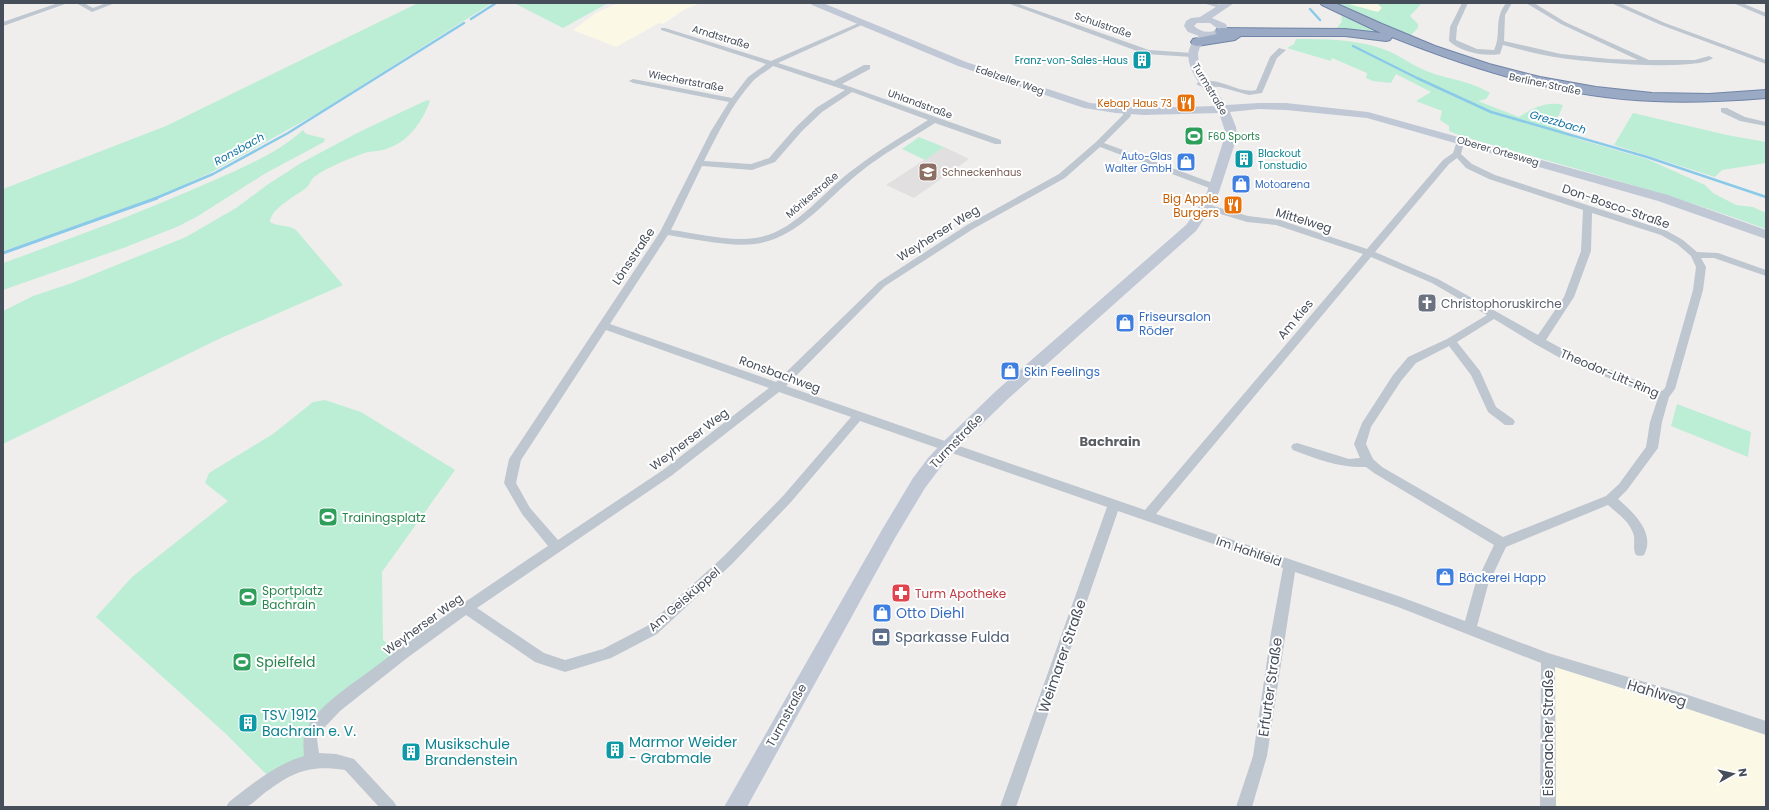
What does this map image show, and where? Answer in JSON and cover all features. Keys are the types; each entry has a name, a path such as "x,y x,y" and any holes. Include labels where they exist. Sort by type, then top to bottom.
{"highway":[{"path":"1310,33 1336,24 1337,21 1329,5"},
{"name":"Berliner Straße","path":"1329,5 1397,39 1427,52 1484,70 1563,89 1665,101 1710,102 1766,99"},
{"name":"Berliner Straße","path":"1329,5 1418,44 1452,56 1527,78 1563,86 1626,94 1688,98 1727,98 1766,94"},
{"path":"1220,28 1258,33"},
{"path":"1192,36 1216,38 1258,33 1362,33 1397,39"}],"main road":[{"name":"Edelzeller Weg","path":"815,3 962,64 1088,106 1126,111 1219,110"},
{"path":"1202,20 1221,7"},
{"path":"1220,28 1221,7"},
{"path":"1192,36 1183,25 1185,21 1221,7"},
{"path":"1192,36 1190,23 1195,20 1202,20 1220,28"},
{"path":"1192,36 1207,35 1220,28"},
{"name":"Turmstraße","path":"735,807 889,533 919,483 948,446 1003,394 1177,240 1194,224 1207,207 1216,187 1225,149 1219,110 1188,55 1192,36"},
{"path":"1206,87 1229,98 1268,106"},
{"name":"Oberer Ortesweg","path":"1219,110 1268,106 1368,115 1462,140 1663,198 1766,235"}],"street":[{"path":"3,24 65,3"},
{"path":"79,3 92,10 112,3"},
{"name":"Schulstraße","path":"1010,3 1032,8 1148,52 1188,55"},
{"path":"1206,3 1221,7"},
{"path":"1206,3 1221,7"},
{"path":"1464,3 1458,14 1451,37 1453,41 1463,46 1491,53 1497,53 1502,43 1500,22 1506,6 1509,3"},
{"path":"1529,3 1563,22 1650,62"},
{"path":"1615,4 1625,3"},
{"path":"1736,3 1766,15"},
{"path":"1615,4 1663,24 1766,62"},
{"name":"Lönsstraße","path":"557,548 526,511 510,483 515,459 665,232 715,131 734,101 751,79 773,64 863,23"},
{"name":"Arndtstraße","path":"663,29 773,64"},
{"path":"1502,43 1561,56 1586,59 1650,62 1696,62 1709,58"},
{"path":"1206,87 1216,84 1249,93 1259,91 1274,57 1282,50"},
{"name":"Uhlandstraße","path":"773,64 850,89 998,142"},
{"path":"835,84 867,67"},
{"name":"Wiechertstraße","path":"633,81 734,101"},
{"path":"699,163 752,167 772,160 799,129 820,110 850,89"},
{"path":"1724,110 1742,119 1766,124"},
{"name":"Weyherser Weg","path":"312,761 310,738 318,724 335,706 402,654 466,608 667,473 778,387 882,284 970,227 1062,176 1099,144 1127,115 1126,111"},
{"name":"Mörikestraße","path":"665,232 734,241 754,241 775,236 805,217 856,171 934,120"},
{"name":"Am Kies","path":"1147,516 1326,302 1370,253 1446,162 1457,154 1462,140"},
{"path":"1099,144 1216,187"},
{"name":"Don-Bosco-Straße","path":"1457,154 1469,166 1492,177 1664,233 1680,242 1696,255"},
{"name":"Mittelweg","path":"1207,207 1247,219 1277,222 1370,253"},
{"path":"1539,342 1569,297 1586,251 1588,208"},
{"name":"Theodor-Litt-Ring","path":"1370,253 1435,281 1463,296 1539,342 1566,356 1664,396 1656,422 1652,448 1623,488 1610,499 1502,544"},
{"path":"1664,396 1670,389 1698,290 1701,267 1696,255 1715,255 1766,273"},
{"path":"1470,630 1475,601 1482,579 1502,544 1378,470 1368,462 1360,444 1366,426 1383,398 1412,360 1451,341 1494,315"},
{"name":"Ronsbachweg","path":"603,325 858,416 948,446"},
{"path":"1451,341 1476,374 1492,409 1509,422"},
{"name":"Am Geisküppel","path":"466,608 540,658 565,666 606,654 652,630 728,560 787,499 858,416"},
{"name":"Im Hahlfeld","path":"948,446 1114,505 1402,603 1548,659"},
{"path":"1297,447 1322,456 1349,463 1368,462"},
{"path":"1610,499 1628,516 1640,533 1640,551"},
{"name":"Weimarer Straße","path":"1008,807 1114,505"},
{"name":"Erfurter Straße","path":"1244,807 1260,756 1278,633 1290,565"},
{"name":"Hahlweg","path":"1548,659 1685,701 1766,728"},
{"name":"Eisenacher Straße","path":"1548,659 1548,807"},
{"path":"234,807 271,779 312,761 325,760 350,764 389,807"}],"shaded area":[{"path":"618,3 701,3 685,9 663,24 659,23 616,47 573,30 596,13"},
{"path":"1349,3 1383,3 1378,4 1382,8 1378,12 1355,7"},
{"name":"Schneckenhaus","path":"944,147 969,159 914,198 886,185"},
{"path":"1548,659 1766,728 1766,807 1548,807"}],"green space":[{"path":"418,3 492,3 318,113 210,173 162,195 3,251 3,189 166,126"},
{"path":"514,3 608,3 563,28"},
{"path":"1337,3 1352,5 1378,12 1382,8 1378,4 1422,3 1410,16 1418,24 1418,28 1410,36"},
{"path":"1343,16 1379,33 1333,29 1338,27 1342,21 1341,17"},
{"path":"1296,39 1351,41 1383,49 1424,70 1482,88 1490,93 1486,99 1478,101 1519,117 1540,106 1551,104 1563,105 1559,115 1551,125 1578,139 1647,159 1705,185 1713,193 1736,205 1753,207 1766,213 1766,229 1654,191 1464,137 1449,131 1449,126 1440,120 1442,111 1416,101 1431,92 1396,74 1391,83 1373,81 1366,78 1367,73 1332,58 1331,61 1287,48 1294,44"},
{"path":"427,100 430,101 419,124 401,142 386,149 368,152 357,156 321,172 313,178 306,188 284,203 274,212 271,217 270,222 296,230 343,285 221,338 3,444 3,311 33,296 72,283 186,237 236,208 267,185 301,163 359,132"},
{"path":"1633,113 1727,135 1766,142 1766,163 1722,170 1715,177 1614,145"},
{"path":"303,130 306,134 325,139 324,142 266,173 198,216 179,226 126,247 3,290 3,263 159,204 210,182 246,166 270,153 293,139"},
{"path":"919,137 944,147 925,160 902,149"},
{"name":"Sportplatz Bachrain","path":"325,400 361,412 455,470 382,572 383,640 402,654 318,724 312,761 271,779 225,733 96,617 132,577 228,501 205,483 209,473 273,434 313,402"},
{"path":"1677,404 1751,432 1748,457 1671,426"}],"waterway":[{"name":"Ronsbach","path":"471,19 496,3"},
{"path":"1310,9 1320,20"},
{"name":"Ronsbach","path":"154,199 213,174 288,133 464,23"},
{"name":"Grezzbach","path":"1353,46 1417,78 1491,112 1647,157 1766,197"},
{"name":"Ronsbach","path":"3,253 157,198"}],"place":[{"name":"Franz-von-Sales-Haus","path":"1142,60"},
{"name":"Kebap Haus 73","path":"1186,103"},
{"name":"F60 Sports","path":"1194,136"},
{"name":"Blackout Tonstudio","path":"1244,159"},
{"name":"Auto-Glas Walter GmbH","path":"1186,162"},
{"name":"Schneckenhaus","path":"928,172"},
{"name":"Motoarena","path":"1241,184"},
{"name":"Big Apple Burgers","path":"1233,205"},
{"name":"Christophoruskirche","path":"1427,303"},
{"name":"Friseursalon Röder","path":"1125,323"},
{"name":"Skin Feelings","path":"1010,371"},
{"name":"Trainingsplatz","path":"328,517"},
{"name":"Bäckerei Happ","path":"1445,577"},
{"name":"Turm Apotheke","path":"901,593"},
{"name":"Sportplatz Bachrain","path":"248,597"},
{"name":"Otto Diehl","path":"882,613"},
{"name":"Sparkasse Fulda","path":"881,637"},
{"name":"Spielfeld","path":"242,662"},
{"name":"TSV 1912 Bachrain e. V.","path":"248,723"},
{"name":"Marmor Weider - Grabmale","path":"615,750"},
{"name":"Musikschule Brandenstein","path":"411,752"}],"district":[{"name":"Bachrain","path":"1110,441"}]}
